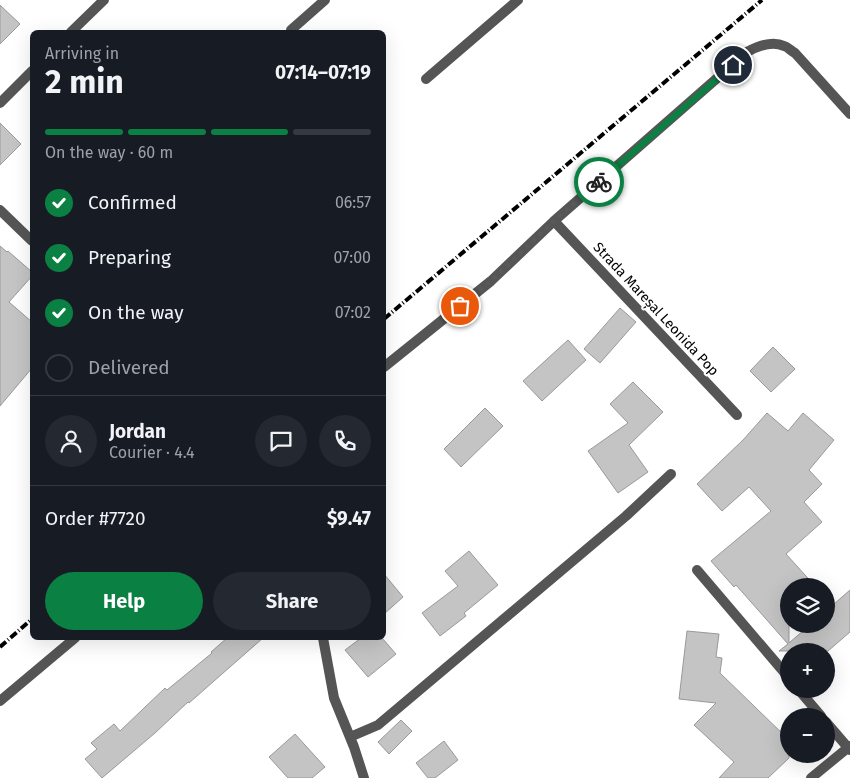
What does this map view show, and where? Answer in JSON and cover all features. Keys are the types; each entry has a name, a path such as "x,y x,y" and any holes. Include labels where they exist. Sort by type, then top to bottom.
{"street":[{"path":"73,30 104,0"},
{"path":"291,30 325,0"},
{"path":"426,79 518,0"},
{"path":"386,365 491,281 554,221 748,52 759,45 784,45 795,53 850,114"},
{"path":"0,103 30,73"},
{"path":"0,210 30,239"},
{"name":"Strada Mareșal Leonida Pop","path":"554,221 737,416"},
{"path":"350,737 378,725 626,516 671,474"},
{"path":"697,570 780,667"},
{"path":"0,701 73,640"},
{"path":"323,640 334,698 364,778"},
{"path":"806,698 815,708"},
{"path":"811,778 849,748 835,732"}],"building":[{"path":"0,5 20,24 0,44"},
{"path":"0,123 21,144 0,165"},
{"path":"0,246 30,270 30,278 9,302 30,320 30,370 0,406"},
{"path":"620,308 636,322 600,363 584,349"},
{"path":"568,340 586,360 542,401 523,381"},
{"path":"773,347 795,369 771,392 750,371"},
{"path":"633,382 663,412 629,445 648,472 618,493 588,451 628,423 610,404"},
{"path":"485,408 503,426 461,467 444,449"},
{"path":"767,413 788,431 803,413 834,440 809,470 822,484 804,502 822,522 786,554 808,578 780,578 780,633 789,633 789,643 736,585 734,587 711,561 771,511 749,487 722,511 697,484 743,440"},
{"path":"469,551 498,585 464,613 466,616 440,636 422,613 458,586 445,571"},
{"path":"386,576 403,597 386,612"},
{"path":"850,590 850,632 835,645 835,643 789,643 801,633 835,633 835,603"},
{"path":"687,631 719,634 716,657 722,658 720,673 780,731 780,763 784,763 768,778 719,778 734,762 694,725 716,703 679,699"},
{"path":"225,640 261,640 102,778 85,759 97,749 91,743 114,724 120,731 165,688 167,690"},
{"path":"358,640 384,640 396,654 368,677 345,650"},
{"path":"401,720 412,731 389,754 378,742"},
{"path":"295,734 325,767 312,778 288,778 269,757"},
{"path":"444,741 458,760 435,778 428,778 416,763"}],"railway":[{"path":"386,317 762,0"},
{"path":"0,647 30,621"}],"way so far":[{"path":"460,306 491,281 554,221 599,182"}],"route":[{"path":"599,182 733,65"}]}
